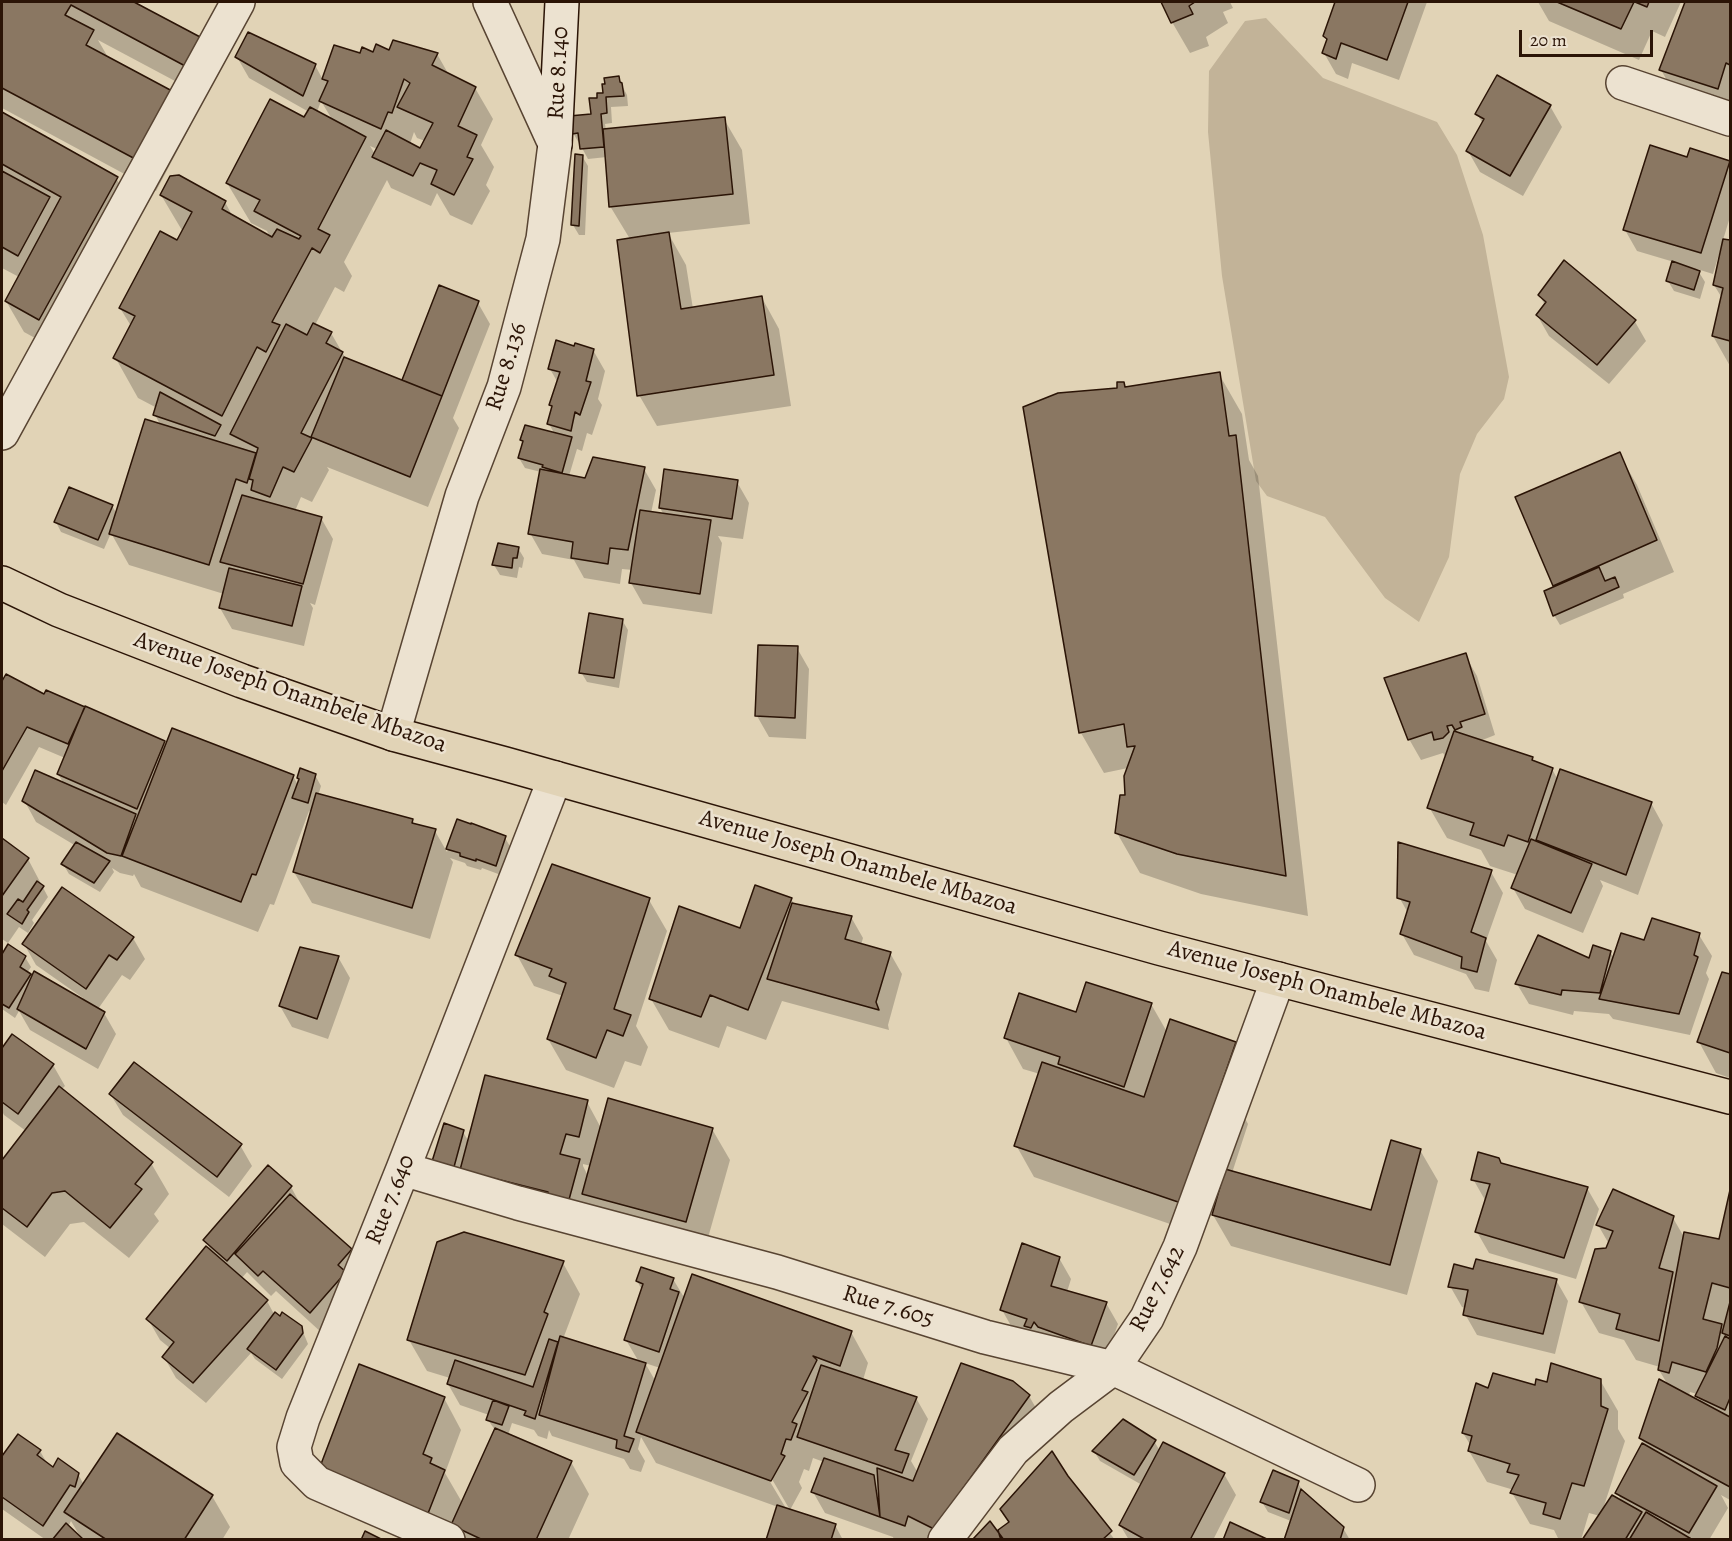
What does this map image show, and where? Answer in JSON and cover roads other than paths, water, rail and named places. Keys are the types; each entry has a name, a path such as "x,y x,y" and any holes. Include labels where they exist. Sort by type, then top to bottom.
{"main road":[{"name":"Avenue Joseph Onambele Mbazoa","path":"2,583 59,610 178,656 393,734 1148,945 1731,1096"}],"street":[{"path":"2,433 238,2"},
{"path":"490,2 555,144"},
{"name":"Rue 8.140","path":"555,144 562,2"},
{"path":"1623,83 1731,119"},
{"name":"Rue 8.136","path":"393,734 462,496 504,387 543,239 555,144"},
{"name":"Rue 7.640","path":"448,1539 317,1483 297,1463 294,1447 555,778"},
{"name":"Rue 7.642","path":"945,1539 1013,1450 1061,1407 1113,1368 1147,1318 1180,1247 1278,979"},
{"name":"Rue 7.605","path":"403,1169 518,1203 777,1272 985,1337 1113,1368 1358,1485"}]}
